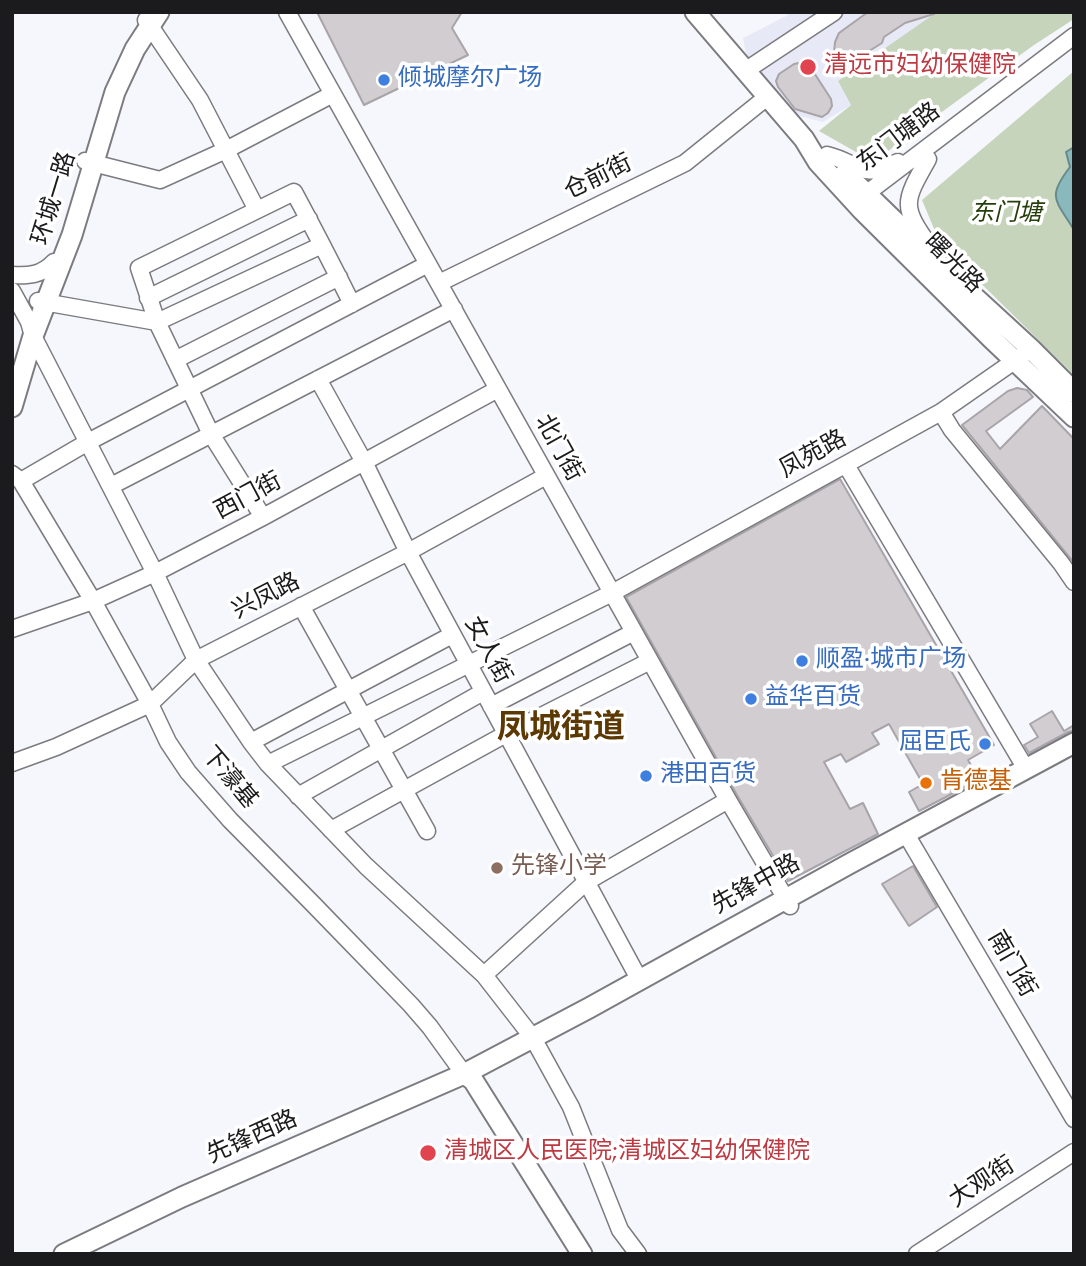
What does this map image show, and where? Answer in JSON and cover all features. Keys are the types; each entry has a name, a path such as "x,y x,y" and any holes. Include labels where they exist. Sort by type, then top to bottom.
{"main road":[{"name":"曙光路","path":"695,12 804,139 818,162 946,271 1023,355 1074,417"},
{"name":"环城一路","path":"42,301 115,92 151,18"},
{"name":"曙光路","path":"804,139 827,155 864,202 992,339 1023,355 1074,392"},
{"name":"环城一路","path":"12,374 72,235 89,161"},
{"name":"环城一路","path":"12,407 29,330"},
{"name":"先锋中路","path":"535,1042 639,979 788,902 853,872 1074,743"},
{"name":"先锋中路","path":"909,838 1074,758"},
{"name":"先锋中路","path":"467,1079 788,902"},
{"name":"先锋西路","path":"64,1254 182,1197 467,1079"},
{"name":"先锋西路","path":"84,1254 304,1150 467,1079"},
{"name":"下濠基","path":"467,1079 574,1254"},
{"name":"下濠基","path":"467,1079 582,1254"}],"street":[{"name":"北门街","path":"287,12 727,800 788,902"},
{"path":"745,71 834,12"},
{"path":"151,18 200,100 257,210"},
{"name":"东门塘路","path":"864,202 1074,36"},
{"name":"东门塘路","path":"925,155 1074,48"},
{"path":"89,161 160,180 226,150 333,94"},
{"name":"仓前街","path":"439,283 685,163 767,97"},
{"path":"827,155 861,170 873,171 925,155"},
{"path":"925,155 910,193 909,213 946,271"},
{"path":"263,517 211,434 157,322 139,268 294,192 352,304"},
{"path":"148,298 309,219"},
{"path":"42,301 157,322 322,245"},
{"path":"12,275 33,275 54,262"},
{"path":"16,477 428,264"},
{"path":"175,360 339,277"},
{"path":"12,291 29,330 111,485 196,660 268,764 366,866 484,975 535,1042 571,1107 620,1230 638,1254"},
{"path":"12,309 29,330"},
{"path":"111,485 453,309"},
{"name":"凤苑路","path":"268,764 612,593 941,412 1023,355"},
{"name":"女人街","path":"318,379 364,462 468,665 639,979"},
{"name":"西门街","path":"12,629 93,601 155,573 498,389"},
{"path":"941,412 951,430 1074,582"},
{"path":"846,465 1027,769"},
{"name":"兴凤路","path":"12,763 56,747 150,704 196,660 408,552 546,476"},
{"name":"下濠基","path":"16,477 93,601 168,742 188,772 230,820 411,1005 467,1079"},
{"path":"301,606 427,831"},
{"path":"298,796 381,750 634,632"},
{"path":"251,742 452,635"},
{"path":"331,830 506,734 650,661"},
{"path":"484,975 586,882 727,800"},
{"name":"南门街","path":"909,838 1074,1119"},
{"name":"大观街","path":"917,1254 1074,1152"}],"shaded area":[{"name":"清远市妇幼保健院","path":"788,12 943,12 838,81 851,105 823,122 789,113 746,53 743,38 788,15"}],"green space":[{"path":"937,12 1074,12 1074,19 884,154 863,156 819,131 851,105 838,81"},
{"name":"东门塘","path":"1074,71 1074,375 940,243 922,200"}],"water":[{"name":"东门塘","path":"1074,147 1074,230 1058,205 1056,193 1070,167 1066,152"}],"building":[{"name":"倾城摩尔广场","path":"317,12 462,12 452,28 468,55 364,105"},
{"path":"868,12 934,14 905,23 884,37 882,43 840,69 834,52 839,33"},
{"path":"799,63 811,68 831,99 832,106 822,117 795,109 778,87 776,81 779,74"},
{"path":"1017,388 1027,390 1033,397 986,431 1000,449 1042,406 1074,439 1074,563 962,425 1008,391"},
{"name":"顺盈·城市广场","path":"840,479 994,745 968,760 972,767 962,773 969,785 919,811 909,792 923,784 889,724 872,733 879,744 846,762 841,754 824,762 850,809 863,803 878,834 788,881 626,597"},
{"path":"1052,711 1064,731 1074,725 1074,731 1029,753 1024,745 1038,737 1030,724"},
{"path":"913,866 937,907 909,926 882,884"}],"place":[{"name":"清远市妇幼保健院","path":"808,67"},
{"name":"倾城摩尔广场","path":"384,80"},
{"name":"顺盈·城市广场","path":"802,661"},
{"name":"益华百货","path":"751,699"},
{"name":"屈臣氏","path":"985,744"},
{"name":"港田百货","path":"646,776"},
{"name":"肯德基","path":"926,783"},
{"name":"先锋小学","path":"497,868"},
{"name":"清城区人民医院;清城区妇幼保健院","path":"428,1153"}],"district":[{"name":"凤城街道","path":"561,731"}]}
